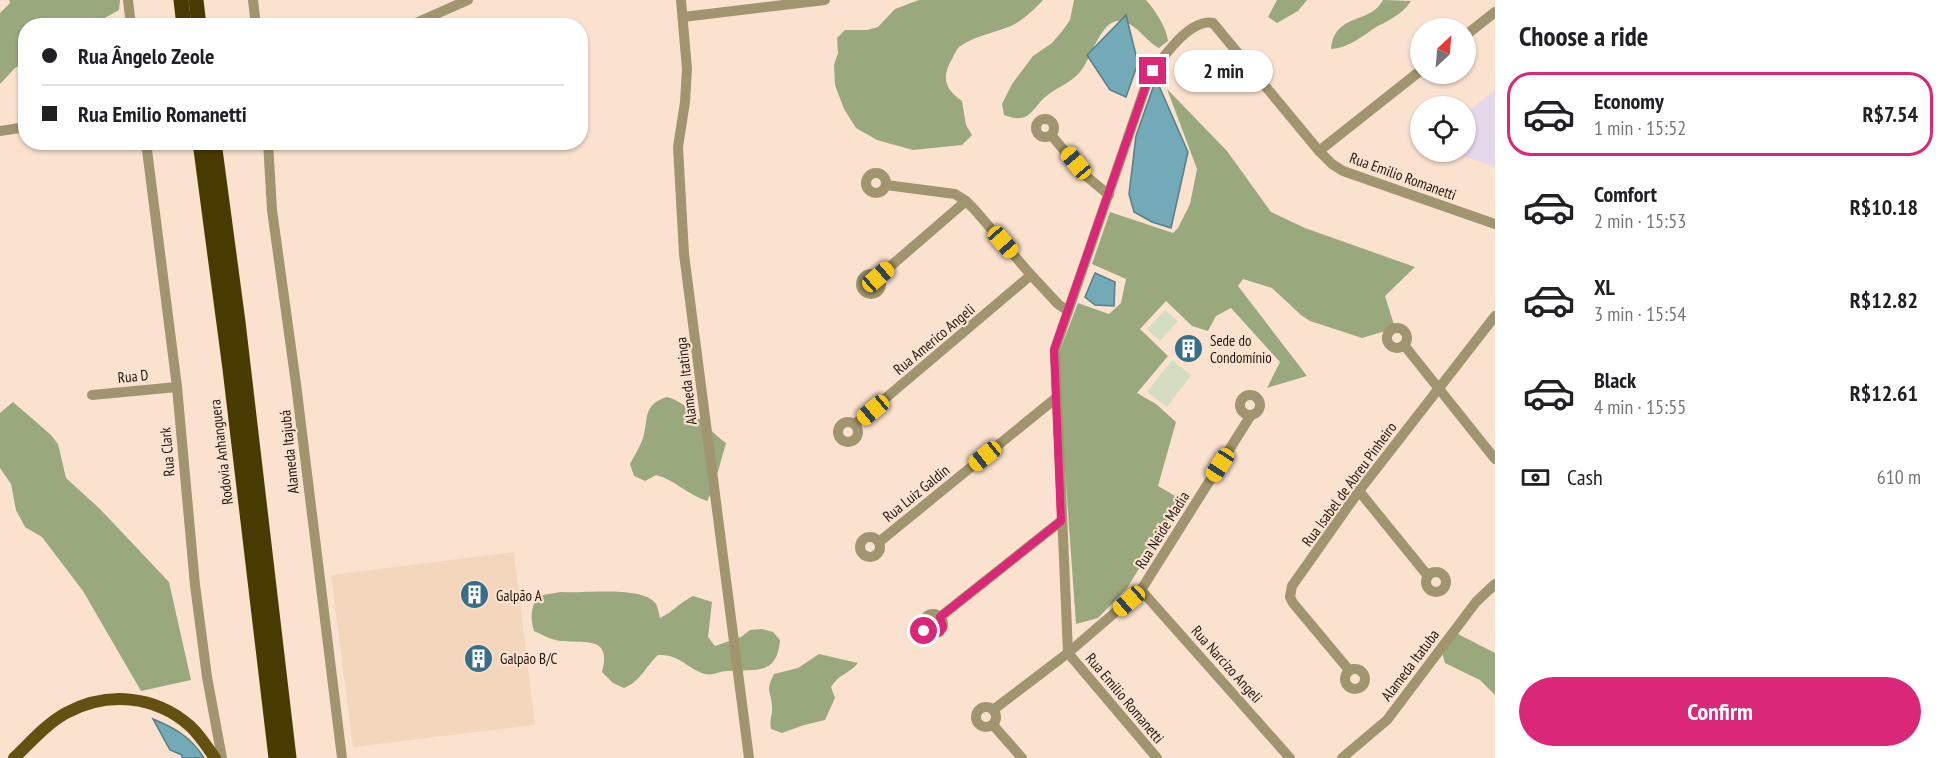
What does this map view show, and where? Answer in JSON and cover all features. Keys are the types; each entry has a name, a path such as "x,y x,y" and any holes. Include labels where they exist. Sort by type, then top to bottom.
{"highway":[{"path":"181,0 183,18"},
{"path":"196,0 198,18"},
{"name":"Rodovia Anhanguera","path":"201,150 276,758"},
{"name":"Rodovia Anhanguera","path":"215,150 238,322 289,758"}],"main road":[{"path":"14,758 50,724 65,714 100,700 119,698 136,700 167,710 190,727 216,758"}],"street":[{"path":"128,0 130,18"},
{"path":"253,0 255,18"},
{"path":"427,18 468,0"},
{"name":"Alameda Itatinga","path":"681,0 687,49 687,86 678,147 684,254 749,758"},
{"path":"683,17 825,0"},
{"path":"1476,27 1495,12"},
{"name":"Rua Emilio Romanetti","path":"1157,758 1068,653 1054,350 1146,85 1159,61 1180,39 1204,22 1213,23 1332,164 1343,171 1495,224"},
{"path":"1319,151 1410,79"},
{"path":"0,131 18,128"},
{"path":"1051,135 1086,176 1109,195"},
{"name":"Rua Clark","path":"147,150 177,387 195,585 207,677 222,758"},
{"name":"Alameda Itajubá","path":"268,150 272,210 342,758"},
{"path":"886,185 947,192 966,201 1031,276 1068,311"},
{"path":"878,277 966,201"},
{"name":"Rua Americo Angeli","path":"855,424 1031,276"},
{"name":"Rua Isabel de Abreu Pinheiro","path":"1349,670 1293,603 1290,591 1292,586 1359,491 1495,316"},
{"path":"1404,345 1495,459"},
{"name":"Rua D","path":"92,395 177,387"},
{"name":"Rua Luiz Galdin","path":"879,542 1056,398"},
{"name":"Rua Neide Madia","path":"993,710 1068,653 1141,590 1251,415"},
{"path":"1359,491 1428,576"},
{"path":"940,617 1061,521"},
{"name":"Alameda Itatuba","path":"1342,758 1387,720 1476,602 1495,584"},
{"name":"Rua Narcizo Angeli","path":"1141,590 1290,758"},
{"path":"987,706 993,710 996,716 993,725 983,727 977,723 975,717 981,708 987,706"},
{"path":"993,725 1022,758"}],"shaded area":[{"path":"1495,90 1495,167 1476,160 1476,105"},
{"path":"514,552 535,725 353,747 331,575"}],"green space":[{"path":"9,0 120,0 119,10 105,18 18,18 18,66 0,84 0,13 10,3"},
{"path":"919,0 1043,0 1015,24 970,40 959,47 956,52 947,72 946,83 956,97 962,101 966,125 972,135 962,145 913,150 877,140 856,128 844,109 835,85 834,65 838,53 837,38 845,30 867,30 878,27 895,9"},
{"path":"1074,0 1146,0 1160,19 1168,41 1159,48 1132,25 1115,21 1103,32 1076,76 1047,95 1027,116 1015,118 1004,115 1002,104 1012,84 1033,56 1052,43 1063,30 1070,20"},
{"path":"1277,0 1307,0 1298,11 1277,23 1268,17"},
{"path":"1383,0 1411,1 1399,14 1348,45 1331,49 1339,29 1370,13"},
{"path":"1167,89 1227,151 1271,212 1305,228 1415,267 1385,296 1395,328 1362,338 1310,321 1272,288 1243,279 1238,286 1307,376 1267,388 1280,362 1231,308 1216,316 1208,331 1192,326 1166,301 1140,329 1168,356 1137,393 1156,404 1176,422 1158,486 1182,500 1127,588 1098,618 1076,624 1057,358 1078,303 1109,314 1121,303 1126,279 1092,264 1110,212 1173,233 1190,204 1197,169"},
{"path":"1165,310 1178,321 1160,341 1147,329"},
{"path":"1172,360 1191,375 1167,407 1147,392"},
{"path":"667,397 690,410 726,443 713,489 707,501 663,477 656,475 645,481 634,476 630,464 643,438 650,408 659,400"},
{"path":"13,402 51,435 58,444 66,478 100,509 169,582 191,680 141,691 83,591 42,537 25,527 16,510 11,484 0,468 0,413"},
{"path":"561,592 639,594 656,604 660,618 693,596 712,602 708,637 715,646 741,637 750,630 762,629 773,632 780,640 778,652 775,660 763,668 711,674 698,671 678,659 658,655 639,678 624,688 613,683 602,672 604,660 600,647 587,642 557,640 534,631 532,613 537,596"},
{"path":"1454,632 1495,653 1495,695 1480,680 1445,663 1442,652"},
{"path":"819,654 858,663 837,679 831,687 835,698 825,720 782,733 771,729 772,709 769,688 774,674 798,668"}],"water":[{"path":"1126,15 1138,63 1126,97 1110,90 1087,55"},
{"path":"1156,79 1188,152 1171,228 1152,222 1134,212 1129,194 1136,136"},
{"path":"1095,273 1115,282 1114,306 1095,305 1085,297"},
{"path":"153,719 182,734 194,744 204,758 182,758 182,755 170,750"}],"place":[{"name":"Sede do Condomínio","path":"1189,349"},
{"name":"Galpão A","path":"475,595"},
{"name":"Galpão B/C","path":"479,658"}],"route":[{"path":"924,631 933,635 940,632 943,627 940,617 1061,521 1054,350 1146,85 1153,71"}]}
